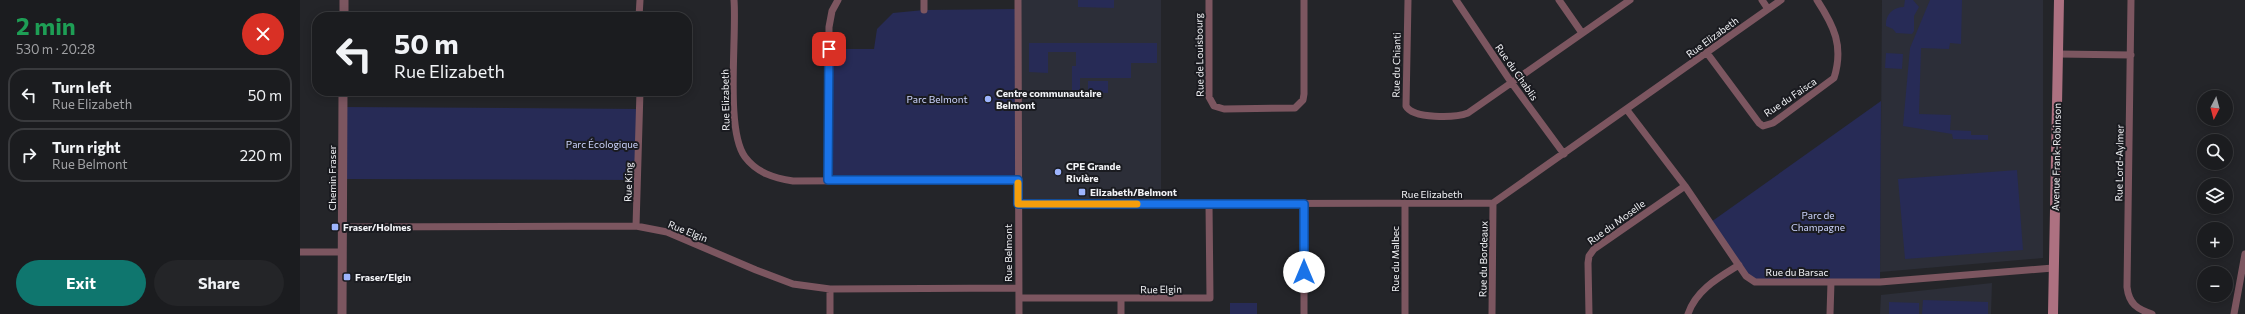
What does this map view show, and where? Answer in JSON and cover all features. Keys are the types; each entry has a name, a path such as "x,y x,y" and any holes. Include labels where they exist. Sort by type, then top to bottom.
{"main road":[{"name":"Avenue Frank-Robinson","path":"2053,314 2059,0"}],"street":[{"path":"344,0 344,12"},
{"path":"640,0 640,12"},
{"name":"Rue Elizabeth","path":"734,0 735,127 742,150 756,169 773,177 793,181 1018,180"},
{"path":"828,180 829,27 832,11 838,0"},
{"path":"924,0 924,10"},
{"name":"Rue Belmont","path":"1018,0 1018,314"},
{"name":"Rue de Louisbourg","path":"1208,0 1209,97 1214,106 1231,109 1295,108 1299,106 1304,94 1304,0"},
{"name":"Rue du Chianti","path":"1408,0 1405,101 1408,110 1417,115 1463,115 1511,82"},
{"name":"Rue du Chablis","path":"1456,0 1511,82 1564,154"},
{"path":"1559,0 1582,34"},
{"path":"1511,82 1630,0"},
{"path":"1762,0 1768,9"},
{"name":"Rue Elizabeth","path":"1018,204 1493,203 1781,0"},
{"name":"Rue du Faisca","path":"1707,53 1759,123 1763,126 1773,123 1834,78 1837,48 1835,31 1817,0"},
{"name":"Rue Lord-Aylmer","path":"2131,0 2127,287 2131,302 2136,307 2152,314"},
{"path":"2058,54 2131,55"},
{"name":"Chemin Fraser","path":"342,314 343,96"},
{"name":"Rue King","path":"636,226 640,96"},
{"name":"Rue du Barsac","path":"1627,110 1685,186 1746,276 1755,282 1880,282 2053,268"},
{"name":"Rue du Moselle","path":"1589,314 1588,264 1589,256 1594,249 1685,186"},
{"name":"Rue du Bordeaux","path":"1492,314 1493,203"},
{"name":"Rue Elgin","path":"1019,298 1210,298 1209,204"},
{"path":"1304,204 1304,314"},
{"name":"Rue du Malbec","path":"1404,314 1405,204"},
{"name":"Rue Elgin","path":"342,227 636,226 667,232 793,284 830,289 1019,288"},
{"path":"300,252 342,252"},
{"path":"2234,314 2245,254"},
{"path":"1688,314 1691,305 1703,290 1739,265"},
{"path":"1830,282 1830,314"},
{"path":"830,289 830,314"},
{"path":"1120,299 1121,314"}],"shaded area":[{"path":"1018,0 1161,0 1161,204 1018,204"},
{"path":"1882,0 2043,0 2043,258 1880,272"},
{"path":"1992,283 1991,314 1880,314 1881,295"}],"green space":[{"path":"1078,0 1114,0 1114,8 1078,7"},
{"path":"1905,0 1913,0 1919,7 1914,16 1914,31 1912,34 1896,33 1893,29 1886,26 1887,18 1890,12 1896,8 1904,7"},
{"path":"1930,0 1962,0 1961,44 1950,43 1949,49 1921,48 1919,114 1951,115 1950,130 1971,131 1971,135 1988,135 1988,140 1953,139 1952,134 1903,126 1910,48"},
{"name":"Parc Belmont","path":"1018,9 1018,180 828,181 829,49 874,49 877,29 893,13 924,10"},
{"path":"1029,43 1157,43 1157,63 1131,63 1131,78 1080,78 1080,91 1072,91 1072,66 1076,66 1076,52 1048,52 1048,73 1029,72"},
{"path":"1886,53 1903,54 1902,69 1885,68"},
{"path":"1088,81 1108,81 1108,93 1088,92"},
{"name":"Parc de Champagne","path":"1881,101 1880,282 1751,280 1711,222"},
{"name":"Parc Écologique","path":"343,107 640,109 638,180 343,179"},
{"path":"2017,170 2023,250 1905,259 1898,179"},
{"path":"1923,300 1988,302 1988,314 1922,314"},
{"path":"1889,302 1919,303 1919,314 1889,314"},
{"path":"1230,303 1257,303 1257,314 1230,314"}],"slow traffic":[{"path":"1018,183 1018,204 1137,204"}],"place":[{"name":"Centre communautaire Belmont","path":"988,99"},
{"name":"CPE Grande Rivière","path":"1058,172"},
{"name":"Elizabeth/Belmont","path":"1082,192"},
{"name":"Fraser/Holmes","path":"335,227"},
{"name":"Fraser/Elgin","path":"347,277"}],"route":[{"path":"829,49 828,180 1018,180 1018,204 1304,204 1304,272"}]}
